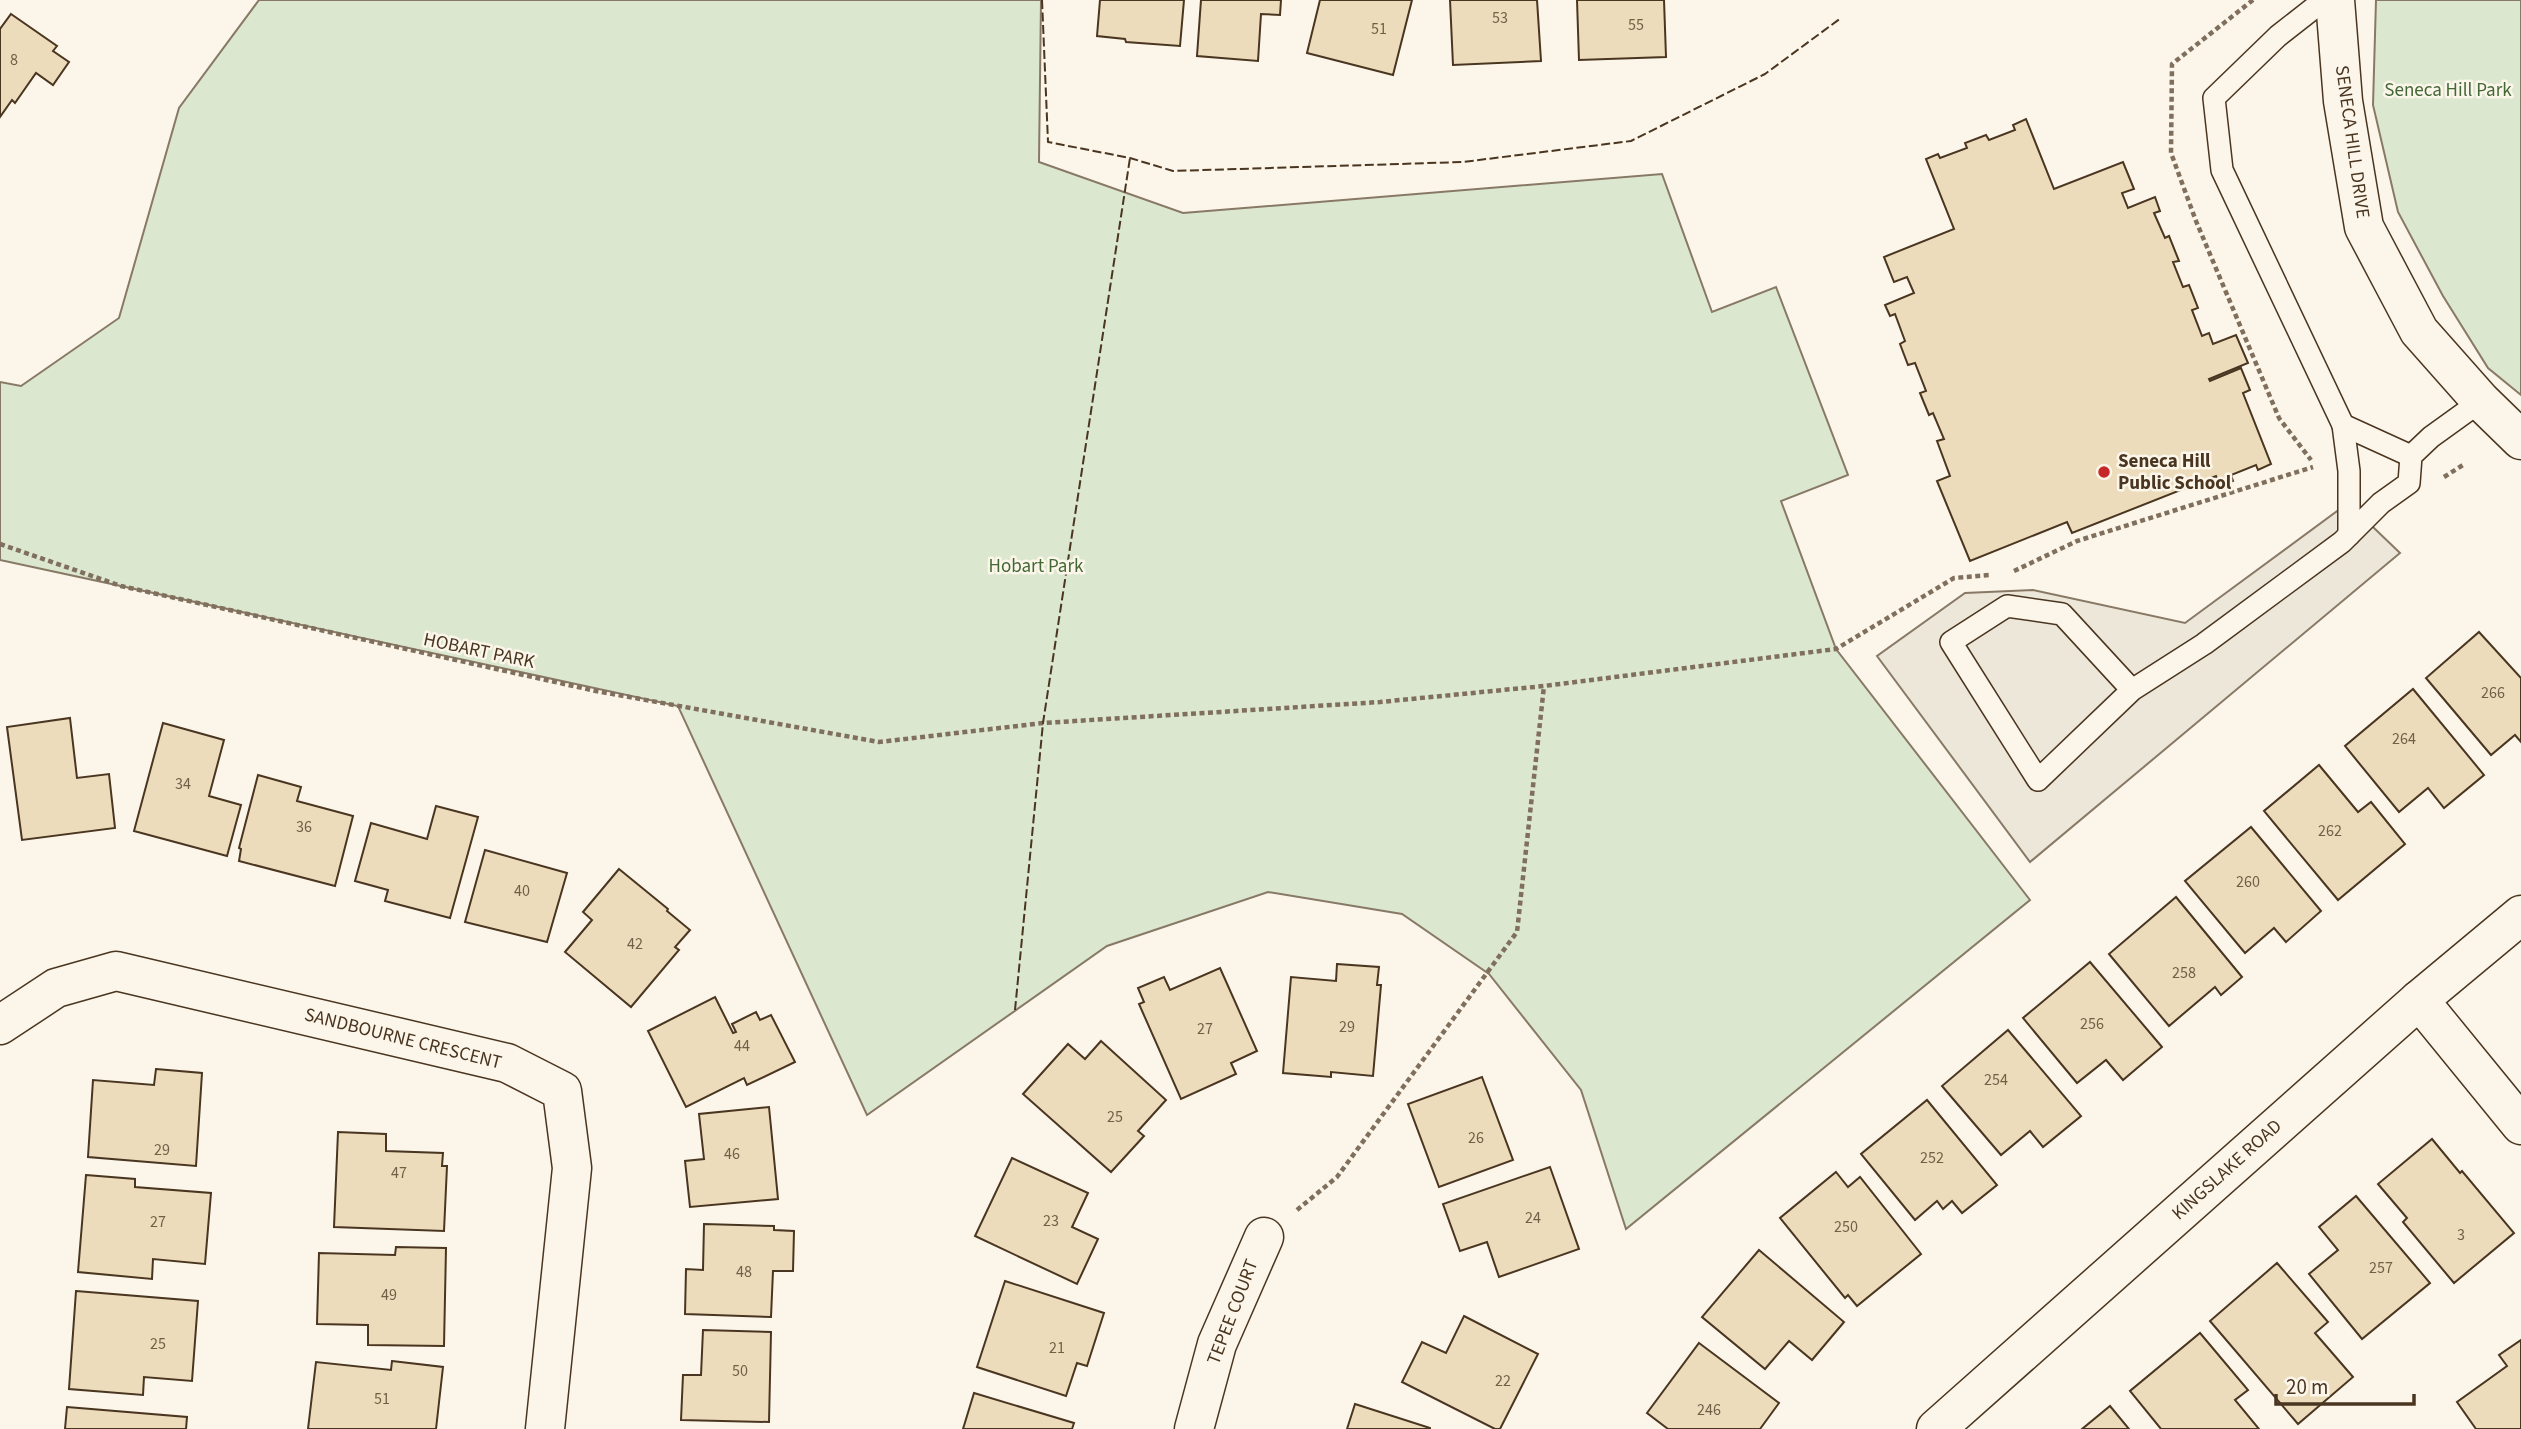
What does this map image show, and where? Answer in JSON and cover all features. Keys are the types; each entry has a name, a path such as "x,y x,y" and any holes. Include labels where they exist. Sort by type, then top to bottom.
{"street":[{"name":"SENECA HILL DRIVE","path":"2335,0 2343,101 2364,227 2419,331 2481,401 2521,440"},
{"name":"KINGSLAKE ROAD","path":"1936,1429 2418,1000 2521,915"},
{"name":"SANDBOURNE CRESCENT","path":"0,1025 56,988 116,971 506,1063 562,1091 572,1168 545,1429"},
{"path":"2418,1000 2521,1125"},
{"name":"TEPEE COURT","path":"1194,1429 1217,1344 1264,1237"}],"lane":[{"path":"2324,0 2278,36 2214,98 2222,170 2343,425 2349,471 2349,535"},
{"path":"2132,690 2062,614 2007,607 1951,642 2038,780 2132,690 2204,644 2349,535 2381,502 2409,483 2411,456 2431,437 2481,401"},
{"path":"2343,425 2411,456"}],"path":[{"path":"2009,573 2077,541 2316,466"},
{"name":"HOBART PARK","path":"0,544 121,586 596,691 879,743 1043,723 1380,702 1544,686 1836,649 1954,578 1995,575"},
{"path":"1264,1237 1337,1177 1517,932 1544,686"}],"green space":[{"name":"Hobart Park","path":"259,0 1041,0 1039,162 1183,213 1662,174 1712,312 1776,287 1848,475 1781,501 1836,649 2030,900 1626,1229 1581,1090 1489,974 1402,914 1268,892 1107,946 867,1115 678,706 0,560 0,382 21,386 119,318 179,108"},
{"name":"Seneca Hill Park","path":"2376,0 2521,0 2521,395 2488,368 2443,296 2398,212 2373,105"}],"shaded area":[{"path":"2348,503 2400,553 2030,862 1877,656 1965,593 2033,590 2185,623"}],"building":[{"path":"1100,0 1184,0 1180,46 1126,42 1125,39 1097,36"},
{"path":"1201,0 1281,0 1280,15 1261,14 1258,61 1197,56"},
{"path":"1320,0 1412,0 1393,75 1307,53"},
{"path":"1450,0 1537,0 1541,61 1453,65"},
{"path":"1577,0 1664,0 1666,57 1579,60"},
{"path":"11,14 57,46 53,51 69,62 53,85 36,73 15,103 12,100 0,117 0,29"},
{"path":"2026,119 2054,189 2123,162 2134,189 2122,193 2128,208 2155,197 2160,211 2154,213 2165,238 2169,236 2179,261 2173,262 2183,287 2189,285 2198,308 2192,310 2202,336 2209,333 2213,344 2236,335 2248,363 2209,379 2210,381 2241,368 2250,390 2243,393 2271,464 2258,470 2256,465 2231,475 2233,481 2220,486 2216,476 2072,533 2067,522 1970,561 1937,481 1950,476 1937,441 1944,439 1933,413 1929,415 1920,393 1926,391 1915,363 1908,365 1900,344 1905,341 1895,314 1890,316 1885,305 1914,293 1907,277 1894,282 1884,257 1954,229 1926,159 1938,154 1940,158 1967,148 1965,143 1986,135 1989,140 2015,130 2013,125"},
{"path":"2479,632 2521,678 2521,742 2515,735 2491,755 2426,678"},
{"path":"2413,689 2484,775 2444,808 2428,788 2399,812 2345,746"},
{"path":"70,718 77,778 109,774 115,828 22,840 7,727"},
{"path":"163,723 224,740 209,796 241,805 227,856 134,831"},
{"path":"2319,765 2358,812 2371,802 2405,844 2338,900 2264,811"},
{"path":"258,775 301,787 297,801 353,816 335,886 239,861 239,848"},
{"path":"436,806 478,817 450,918 385,901 388,890 355,881 371,823 427,839"},
{"path":"2251,827 2321,911 2286,942 2274,928 2245,953 2185,881"},
{"path":"485,850 567,873 547,942 465,922"},
{"path":"619,869 690,930 675,947 679,950 631,1007 565,952 592,920 583,912"},
{"path":"2176,897 2242,977 2221,995 2215,987 2169,1026 2109,954"},
{"path":"2090,962 2162,1047 2123,1080 2106,1060 2077,1083 2023,1018"},
{"path":"1337,964 1379,967 1377,985 1381,985 1373,1076 1331,1072 1331,1077 1283,1073 1291,977 1336,981"},
{"path":"1220,968 1257,1051 1231,1063 1236,1074 1181,1099 1139,1004 1144,1002 1138,988 1164,977 1170,990"},
{"path":"715,997 733,1033 736,1032 732,1024 756,1012 760,1020 771,1015 795,1062 747,1085 744,1078 686,1107 648,1031"},
{"path":"2008,1030 2081,1116 2043,1147 2030,1131 2001,1155 1942,1086"},
{"path":"1101,1041 1166,1100 1138,1131 1144,1136 1111,1172 1023,1094 1068,1044 1085,1059"},
{"path":"156,1069 202,1073 196,1166 88,1157 93,1080 154,1085"},
{"path":"1482,1077 1513,1160 1439,1187 1408,1104"},
{"path":"1927,1100 1997,1185 1962,1213 1952,1201 1943,1209 1937,1201 1915,1220 1861,1154"},
{"path":"769,1107 778,1199 690,1207 685,1161 704,1159 699,1114"},
{"path":"338,1132 386,1134 386,1151 443,1153 442,1166 447,1166 444,1231 334,1227"},
{"path":"2432,1139 2514,1233 2454,1283 2403,1222 2407,1218 2378,1184"},
{"path":"1012,1158 1088,1193 1072,1227 1098,1239 1077,1284 975,1236"},
{"path":"1550,1167 1579,1249 1499,1277 1487,1242 1460,1251 1443,1204"},
{"path":"1836,1172 1848,1187 1860,1177 1921,1254 1857,1306 1848,1295 1845,1298 1780,1218"},
{"path":"86,1175 135,1179 135,1187 211,1193 205,1264 153,1259 152,1279 78,1272"},
{"path":"2356,1196 2430,1283 2362,1339 2309,1274 2338,1250 2319,1227"},
{"path":"704,1224 774,1226 774,1230 794,1231 793,1271 773,1271 771,1317 685,1314 686,1269 703,1270"},
{"path":"396,1247 446,1248 444,1346 368,1345 368,1325 317,1324 319,1253 395,1255"},
{"path":"1759,1250 1844,1322 1812,1360 1789,1341 1765,1369 1702,1317"},
{"path":"2277,1263 2328,1322 2315,1333 2353,1377 2298,1424 2210,1321"},
{"path":"1005,1281 1104,1313 1087,1366 1077,1363 1066,1396 977,1367"},
{"path":"76,1291 198,1301 192,1381 144,1377 143,1395 69,1389"},
{"path":"1464,1316 1538,1354 1500,1429 1495,1429 1402,1382 1422,1342 1446,1353"},
{"path":"703,1330 771,1332 769,1422 681,1420 683,1375 701,1375"},
{"path":"2200,1333 2248,1390 2235,1400 2259,1429 2161,1429 2130,1391"},
{"path":"2521,1340 2521,1429 2476,1429 2457,1402 2507,1366 2499,1355"},
{"path":"1699,1343 1779,1403 1760,1429 1668,1429 1647,1413"},
{"path":"392,1361 443,1367 436,1429 308,1429 316,1362 391,1370"},
{"path":"974,1393 1074,1423 1072,1429 963,1429"},
{"path":"1355,1404 1430,1428 1430,1429 1347,1429"},
{"path":"2110,1406 2129,1429 2082,1429"},
{"path":"67,1407 187,1417 186,1429 65,1429"}],"fence":[{"path":"1042,0 1048,142 1130,158 1173,171 1463,162 1631,141 1765,74 1841,18"},
{"path":"1015,1010 1043,723 1130,158"}],"place":[{"name":"Seneca Hill Public School","path":"2104,472"}]}
